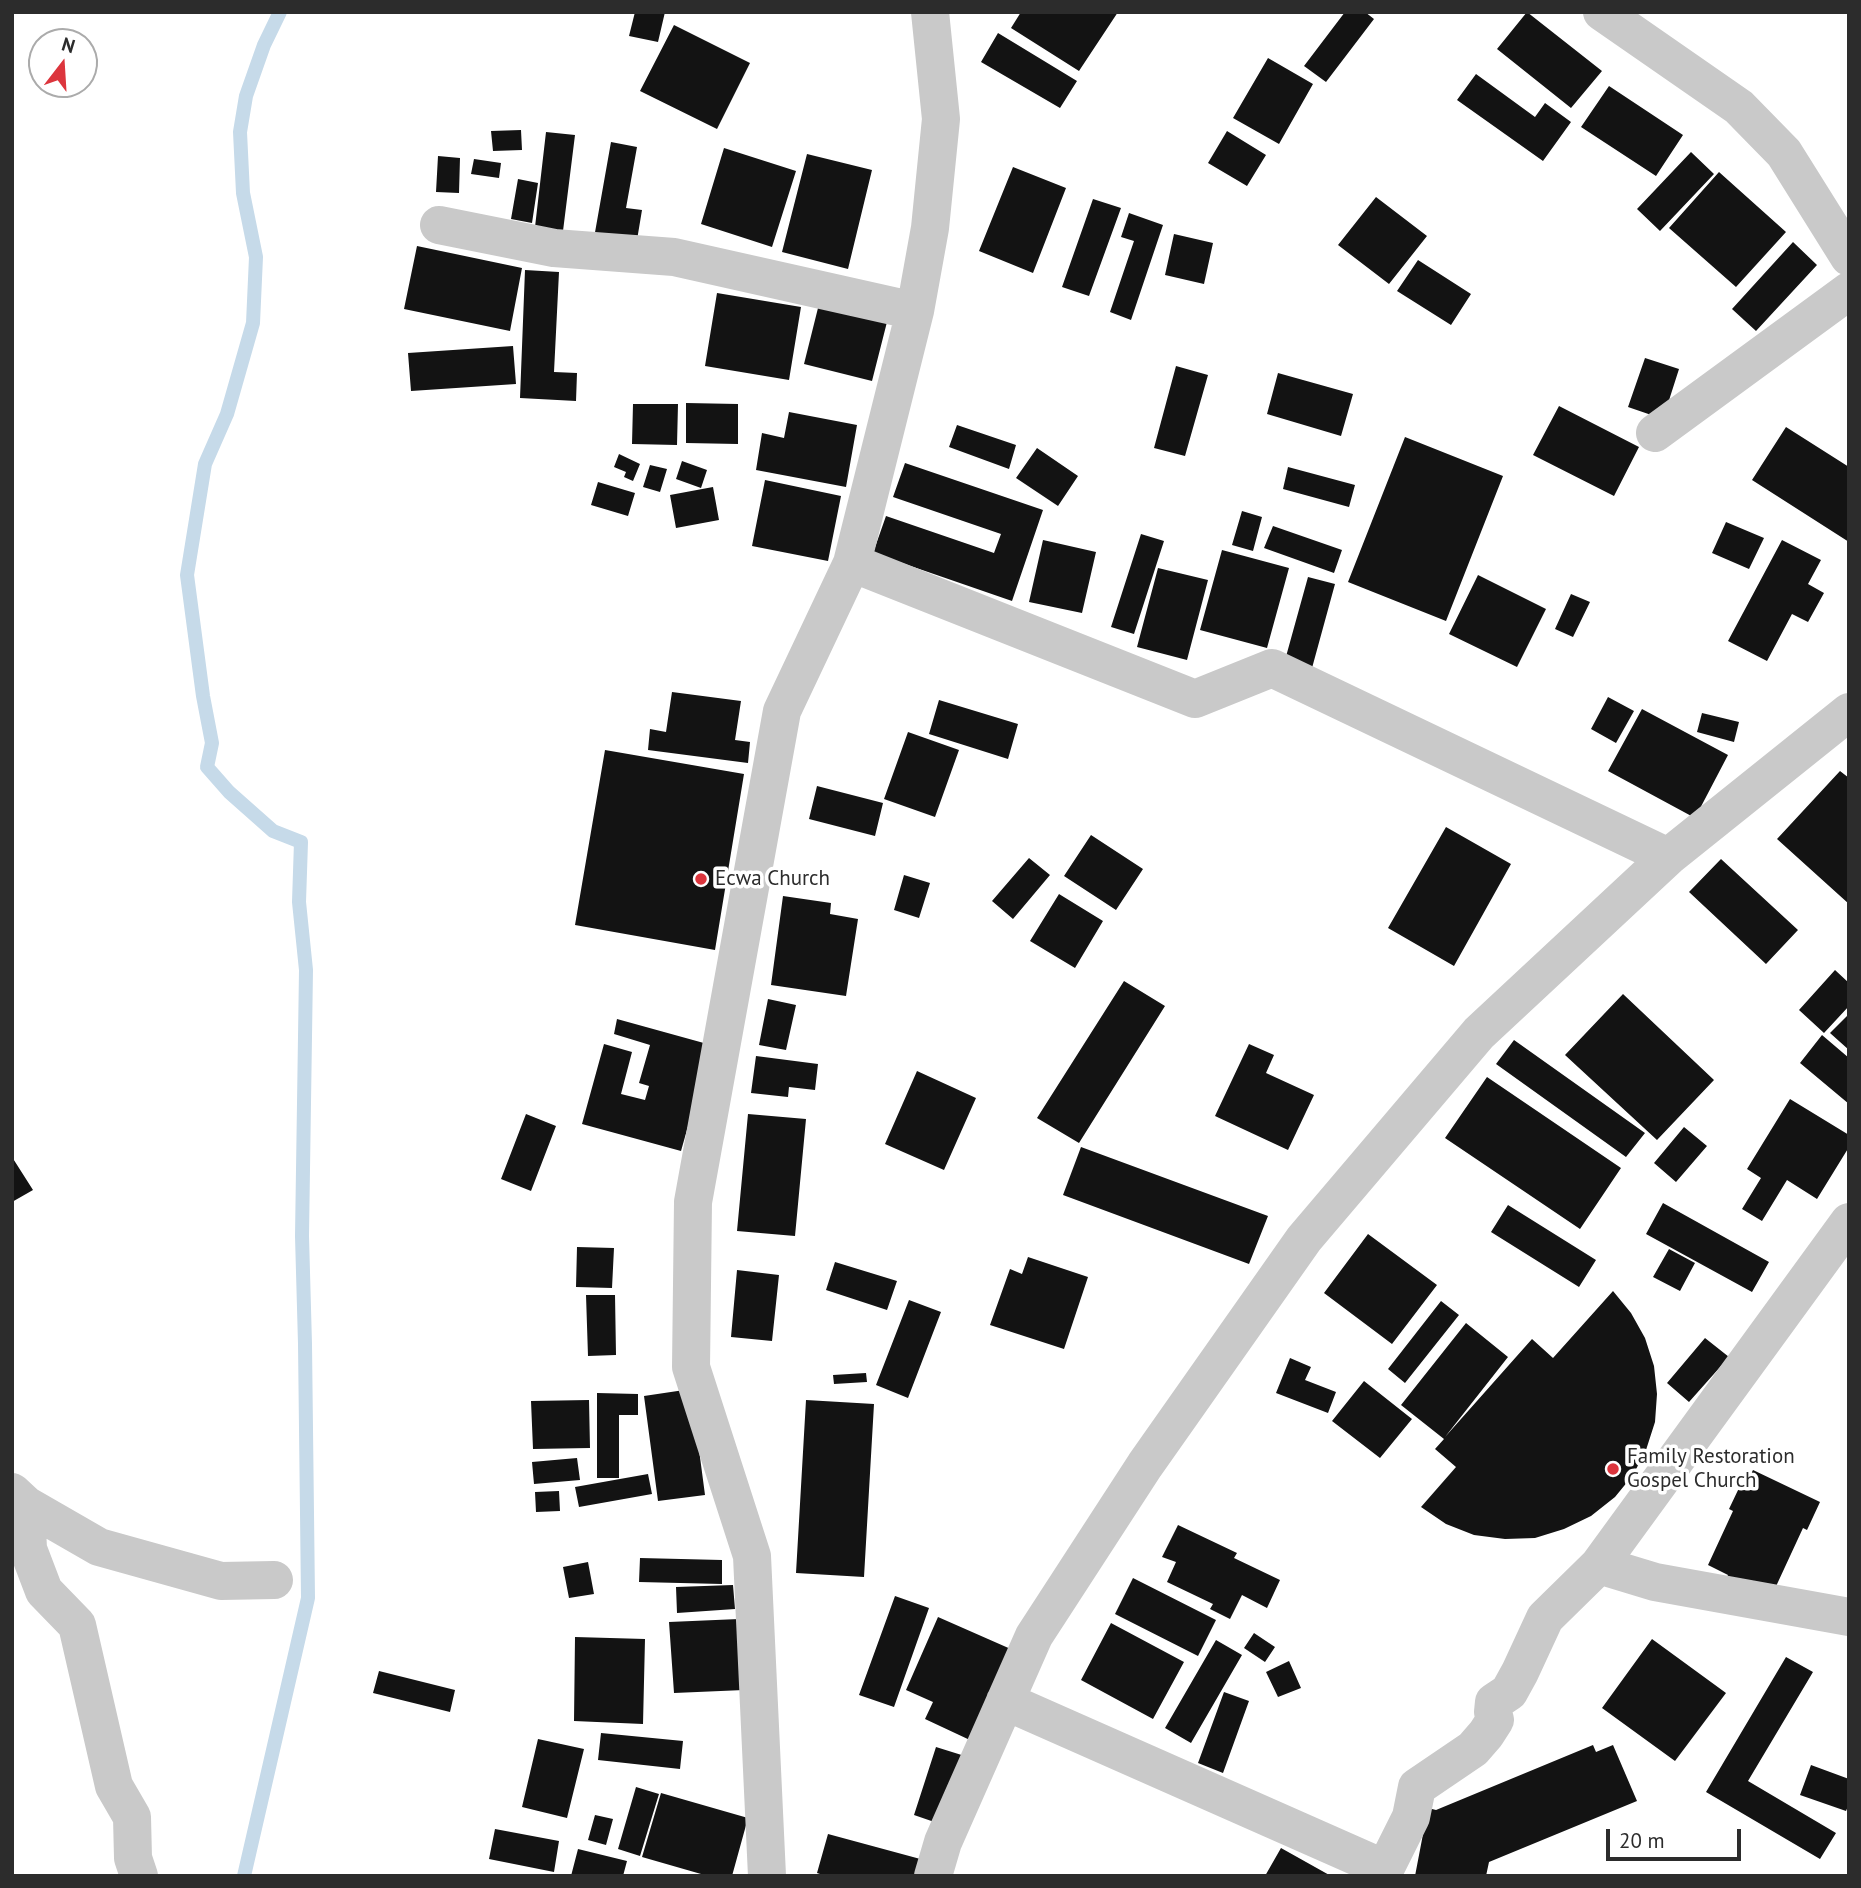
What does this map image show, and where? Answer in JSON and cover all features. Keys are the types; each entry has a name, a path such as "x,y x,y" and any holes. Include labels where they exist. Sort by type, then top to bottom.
{"street":[{"path":"767,1876 752,1556 691,1367 693,1202 782,711 852,563 915,312 930,228 941,119 930,12"},
{"path":"1602,12 1739,107 1783,153 1849,257"},
{"path":"439,225 554,248 674,257 915,312"},
{"path":"1655,433 1849,291"},
{"path":"852,563 1195,699 1272,668 1668,857"},
{"path":"933,1876 943,1842 1034,1636 1145,1465 1304,1238 1479,1033 1668,857 1849,712"},
{"path":"1005,1701 1385,1869 1411,1817 1417,1787 1473,1749 1495,1720 1494,1702 1509,1692 1545,1618 1599,1565 1849,1222"},
{"path":"19,1498 99,1547 221,1581 274,1580"},
{"path":"19,1498 28,1549 44,1591 77,1625 114,1786 132,1816 133,1858 139,1876"},
{"path":"1599,1565 1655,1582 1849,1617"}],"building":[{"path":"635,12 665,12 658,42 629,36"},
{"path":"1021,12 1118,12 1079,71 1011,28"},
{"path":"1345,12 1365,12 1374,19 1326,82 1304,66"},
{"path":"1527,12 1602,71 1571,108 1497,49"},
{"path":"674,25 750,63 717,129 640,91"},
{"path":"998,33 1077,81 1060,108 981,62"},
{"path":"1268,58 1313,84 1279,144 1233,118"},
{"path":"1476,74 1535,117 1545,103 1571,122 1543,161 1457,100"},
{"path":"1609,86 1683,135 1656,176 1581,127"},
{"path":"521,130 522,150 493,151 491,131"},
{"path":"1227,131 1266,155 1247,186 1208,163"},
{"path":"546,132 575,135 563,231 535,227"},
{"path":"611,142 637,147 626,208 642,210 636,246 594,238"},
{"path":"724,148 796,171 772,247 701,224"},
{"path":"1691,152 1714,174 1660,231 1637,209"},
{"path":"807,154 872,170 848,269 782,252"},
{"path":"438,156 460,158 459,193 436,192"},
{"path":"474,159 501,163 499,178 471,174"},
{"path":"1013,167 1066,188 1033,273 979,251"},
{"path":"1719,172 1786,232 1736,287 1669,228"},
{"path":"518,179 538,183 532,223 511,219"},
{"path":"1376,197 1427,236 1389,284 1338,245"},
{"path":"1093,199 1121,208 1089,296 1062,287"},
{"path":"1129,213 1163,225 1131,320 1110,312 1134,241 1121,237"},
{"path":"1174,234 1213,243 1204,284 1165,275"},
{"path":"1793,242 1817,265 1756,331 1732,309"},
{"path":"417,246 522,268 510,331 404,309"},
{"path":"1418,260 1471,294 1451,325 1397,291"},
{"path":"525,270 559,272 554,372 577,373 576,401 520,398"},
{"path":"717,293 801,307 789,380 705,366"},
{"path":"819,304 887,322 872,381 804,364"},
{"path":"513,346 516,384 411,391 408,353"},
{"path":"1645,358 1679,369 1663,419 1628,407"},
{"path":"1176,366 1208,375 1185,456 1154,448"},
{"path":"1278,373 1353,394 1341,436 1267,414"},
{"path":"686,403 738,404 738,444 686,443"},
{"path":"633,404 678,404 677,445 632,444"},
{"path":"1559,406 1639,447 1614,496 1533,455"},
{"path":"789,412 857,425 846,487 756,470 762,433 784,438"},
{"path":"957,425 1016,445 1009,469 949,447"},
{"path":"1786,427 1849,467 1849,542 1752,480"},
{"path":"1405,437 1503,476 1446,621 1348,582"},
{"path":"1037,448 1078,476 1058,506 1016,478"},
{"path":"619,454 640,464 633,481 624,477 626,472 614,467"},
{"path":"682,461 707,470 701,488 676,479"},
{"path":"905,463 1043,510 1012,601 873,553 886,516 994,553 1001,534 893,497"},
{"path":"650,465 667,469 660,492 643,487"},
{"path":"1288,467 1355,485 1349,507 1283,489"},
{"path":"765,480 841,496 828,561 752,546"},
{"path":"598,482 635,493 628,516 591,505"},
{"path":"713,487 719,520 676,528 670,495"},
{"path":"1242,511 1262,517 1253,551 1232,545"},
{"path":"1726,522 1764,538 1749,569 1712,553"},
{"path":"1273,526 1342,550 1334,573 1264,548"},
{"path":"1141,534 1164,541 1134,634 1111,627"},
{"path":"1043,540 1096,552 1082,613 1029,602"},
{"path":"1782,540 1821,560 1808,584 1824,593 1808,622 1792,614 1767,661 1728,641"},
{"path":"1222,550 1289,568 1267,648 1200,630"},
{"path":"1158,568 1208,580 1187,660 1137,647"},
{"path":"1478,575 1546,609 1517,667 1449,634"},
{"path":"1308,577 1335,584 1309,679 1282,671"},
{"path":"1571,594 1590,602 1573,637 1555,629"},
{"path":"672,692 741,701 735,740 750,742 748,763 648,750 650,729 666,732"},
{"path":"1608,697 1634,711 1616,743 1591,729"},
{"path":"939,700 1018,724 1008,759 929,734"},
{"path":"1642,709 1728,755 1695,818 1608,771"},
{"path":"1702,713 1739,722 1734,742 1697,732"},
{"path":"908,732 959,750 935,817 884,799"},
{"path":"605,750 744,774 715,950 575,925"},
{"path":"1840,771 1849,778 1849,904 1777,839"},
{"path":"817,786 883,803 875,836 809,819"},
{"path":"1446,827 1511,864 1454,966 1388,928"},
{"path":"1091,835 1143,869 1116,910 1064,876"},
{"path":"1029,858 1050,875 1013,919 992,901"},
{"path":"1721,859 1798,930 1766,964 1689,892"},
{"path":"904,875 930,883 919,918 894,910"},
{"path":"1059,894 1103,921 1075,968 1030,941"},
{"path":"783,896 831,903 830,914 858,919 846,996 771,985"},
{"path":"1835,970 1849,983 1849,1006 1824,1033 1799,1010"},
{"path":"1124,981 1165,1006 1079,1143 1037,1118"},
{"path":"1623,994 1714,1080 1657,1140 1565,1055"},
{"path":"768,999 796,1005 786,1050 759,1045"},
{"path":"1849,1014 1849,1050 1830,1033"},
{"path":"617,1019 711,1045 681,1151 582,1124 604,1044 632,1052 621,1094 645,1100 649,1086 639,1083 650,1045 614,1034"},
{"path":"1822,1035 1849,1058 1849,1104 1800,1063"},
{"path":"1514,1040 1645,1133 1626,1157 1496,1064"},
{"path":"1249,1044 1274,1055 1266,1073 1314,1095 1288,1150 1215,1116"},
{"path":"756,1056 818,1064 815,1090 789,1087 788,1097 751,1093"},
{"path":"917,1071 976,1098 944,1170 885,1144"},
{"path":"1487,1077 1621,1168 1580,1229 1445,1138"},
{"path":"1790,1099 1849,1135 1849,1147 1817,1199 1787,1180 1762,1221 1742,1209 1761,1178 1747,1169"},
{"path":"526,1114 556,1126 531,1191 501,1179"},
{"path":"748,1114 806,1119 795,1236 737,1231"},
{"path":"1684,1127 1707,1146 1676,1182 1654,1163"},
{"path":"1081,1147 1268,1216 1249,1264 1063,1195"},
{"path":"12,1157 33,1190 12,1202"},
{"path":"1663,1203 1769,1262 1752,1292 1646,1234"},
{"path":"1508,1205 1596,1260 1579,1287 1491,1232"},
{"path":"1368,1234 1437,1285 1392,1344 1324,1293"},
{"path":"577,1247 614,1248 612,1288 576,1287"},
{"path":"1669,1249 1695,1263 1680,1291 1653,1277"},
{"path":"1028,1257 1088,1277 1064,1349 990,1325 1010,1269 1022,1274"},
{"path":"835,1262 897,1281 887,1310 826,1290"},
{"path":"737,1270 779,1275 772,1341 731,1337"},
{"path":"1613,1291 1631,1313 1645,1338 1654,1366 1657,1394 1655,1422 1646,1450 1633,1475 1615,1497 1591,1516 1564,1529 1535,1538 1505,1539 1474,1535 1446,1524 1421,1507 1456,1467 1435,1449 1444,1439 1401,1405 1466,1323 1508,1357 1445,1437 1532,1339 1553,1358"},
{"path":"586,1295 615,1295 616,1355 588,1356"},
{"path":"909,1300 941,1312 908,1398 876,1385"},
{"path":"1441,1301 1459,1315 1405,1383 1388,1369"},
{"path":"1705,1338 1729,1357 1689,1402 1667,1383"},
{"path":"1290,1358 1311,1367 1305,1380 1336,1392 1328,1413 1276,1393"},
{"path":"866,1373 867,1382 834,1384 833,1375"},
{"path":"1364,1381 1412,1419 1380,1458 1332,1421"},
{"path":"691,1389 705,1495 658,1501 644,1396"},
{"path":"597,1393 638,1394 638,1415 619,1415 619,1478 597,1478"},
{"path":"589,1400 590,1448 533,1449 531,1401"},
{"path":"806,1400 874,1404 864,1577 796,1573"},
{"path":"577,1458 580,1480 534,1484 532,1462"},
{"path":"1753,1470 1820,1502 1807,1530 1803,1528 1772,1595 1724,1583 1728,1575 1708,1565 1733,1511 1729,1509 1739,1488 1743,1490"},
{"path":"648,1474 652,1494 579,1507 575,1487"},
{"path":"559,1491 560,1511 536,1512 535,1492"},
{"path":"1178,1525 1237,1553 1234,1558 1280,1580 1267,1608 1242,1595 1230,1619 1210,1609 1213,1604 1167,1582 1176,1562 1162,1557"},
{"path":"640,1558 722,1560 722,1584 639,1582"},
{"path":"588,1562 594,1594 569,1598 563,1567"},
{"path":"1133,1578 1216,1620 1198,1656 1115,1614"},
{"path":"733,1585 735,1609 677,1613 676,1587"},
{"path":"895,1596 929,1608 894,1707 859,1695"},
{"path":"938,1617 1013,1650 972,1741 925,1719 933,1702 906,1690"},
{"path":"739,1619 744,1690 674,1693 669,1622"},
{"path":"1111,1623 1184,1662 1153,1719 1081,1680"},
{"path":"1254,1633 1275,1647 1265,1662 1244,1648"},
{"path":"575,1637 645,1639 643,1724 574,1721"},
{"path":"1652,1639 1726,1693 1675,1761 1602,1708"},
{"path":"1216,1640 1242,1655 1191,1743 1165,1728"},
{"path":"1786,1657 1813,1672 1748,1781 1836,1833 1820,1859 1706,1792"},
{"path":"1289,1661 1301,1688 1278,1697 1266,1672"},
{"path":"379,1671 455,1690 450,1712 373,1693"},
{"path":"1224,1692 1249,1701 1223,1773 1198,1763"},
{"path":"601,1733 683,1741 680,1769 598,1760"},
{"path":"538,1739 584,1749 567,1818 522,1807"},
{"path":"1593,1745 1596,1752 1613,1745 1637,1801 1489,1862 1486,1876 1415,1876 1428,1808 1436,1810"},
{"path":"936,1747 968,1757 946,1826 914,1815"},
{"path":"1811,1765 1849,1779 1849,1804 1846,1811 1800,1795"},
{"path":"636,1787 659,1794 640,1856 618,1849"},
{"path":"661,1793 748,1818 732,1876 708,1876 642,1857"},
{"path":"595,1815 613,1819 606,1845 588,1840"},
{"path":"495,1829 559,1841 554,1872 489,1859"},
{"path":"828,1834 924,1860 920,1876 826,1876 817,1873"},
{"path":"1281,1848 1331,1876 1265,1876"},
{"path":"578,1849 627,1861 623,1876 571,1876"}],"waterway":[{"path":"244,1876 308,1598 302,1236 306,970 299,902 301,842 273,831 229,792 207,767 212,743 187,575 205,464 227,414 253,323 256,257 243,193 240,132 246,96 264,45 280,12"}],"place":[{"name":"Ecwa Church","path":"701,879"},
{"name":"Family Restoration Gospel Church","path":"1613,1469"}]}
